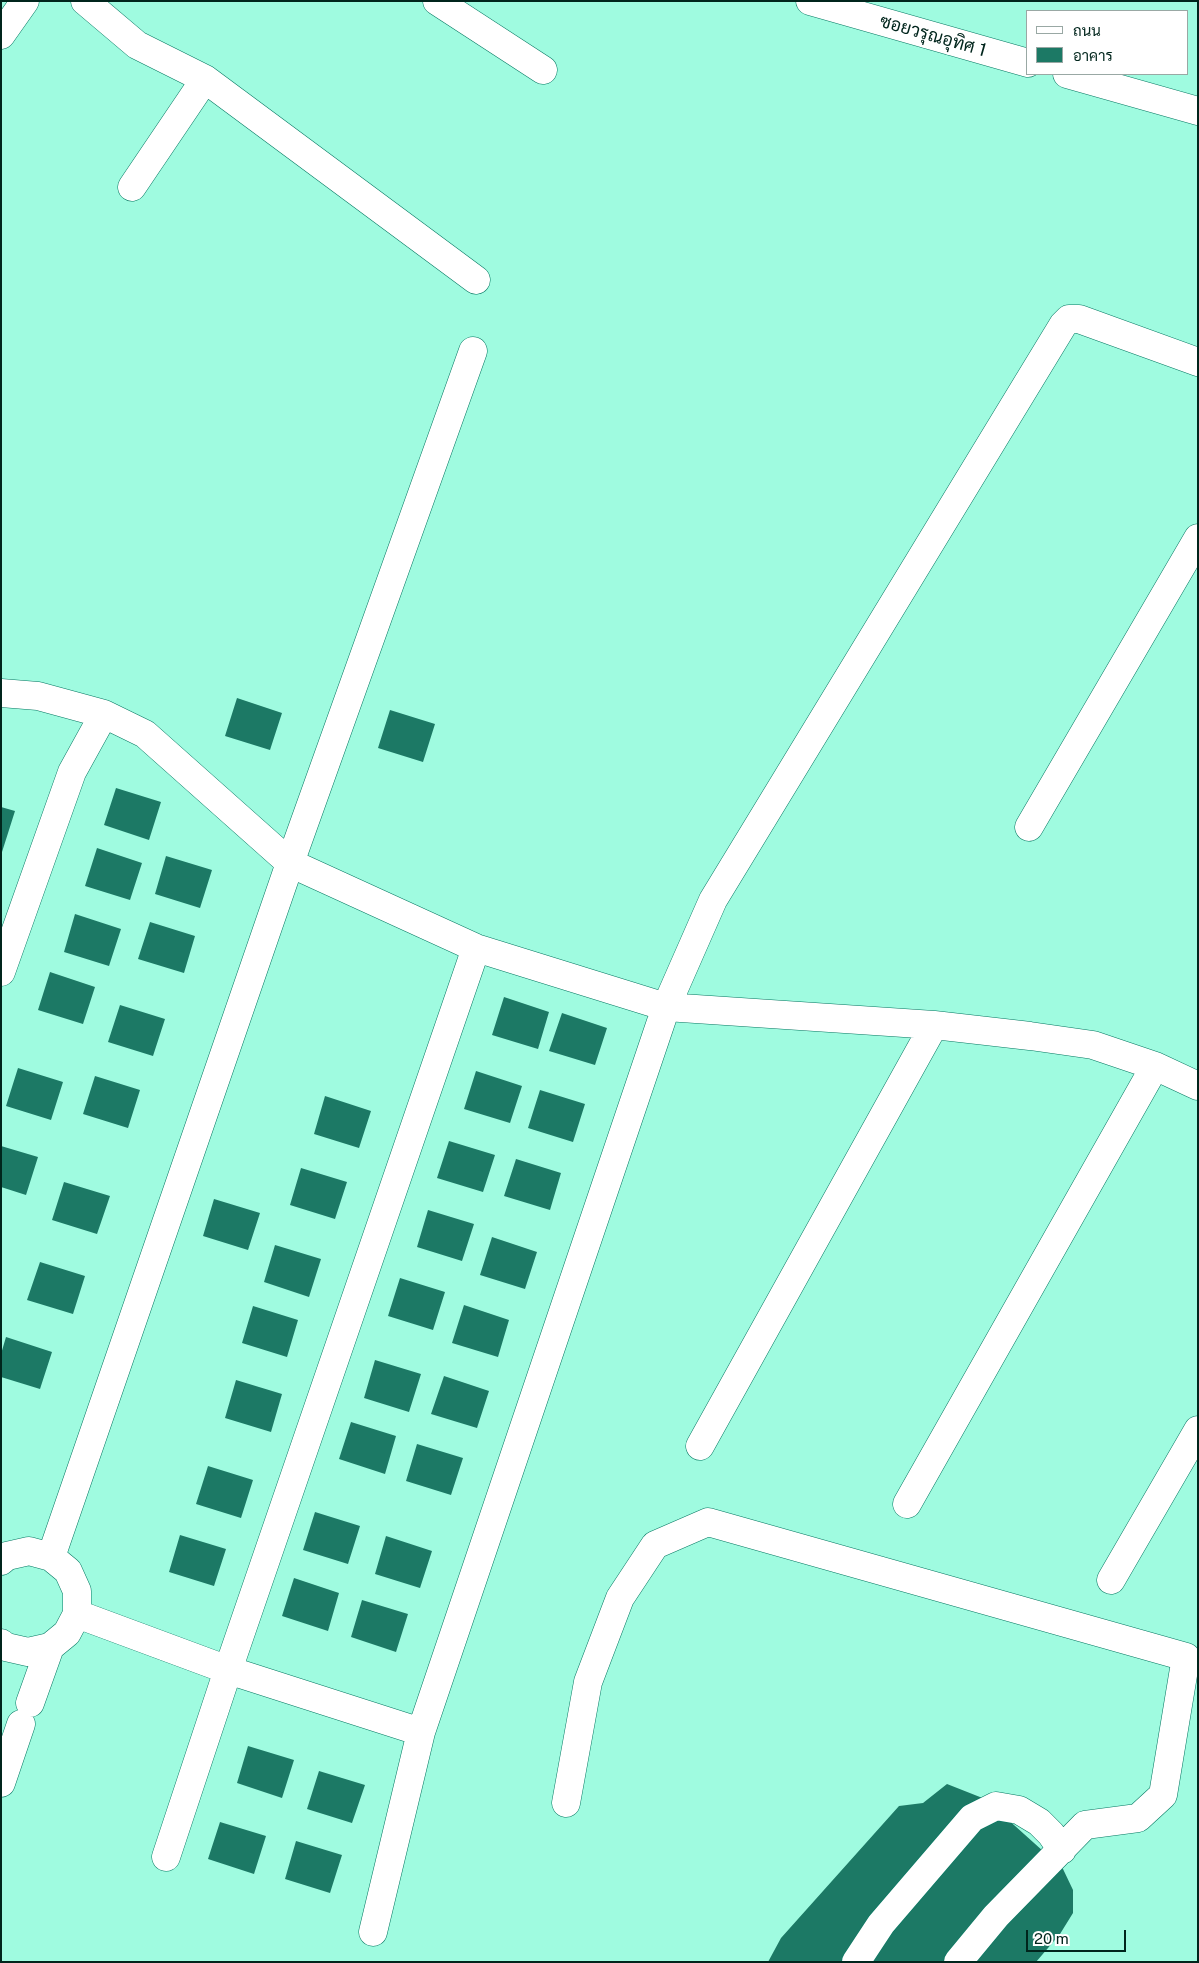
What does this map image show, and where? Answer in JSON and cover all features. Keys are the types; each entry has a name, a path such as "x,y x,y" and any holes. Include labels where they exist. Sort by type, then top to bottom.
{"street":[{"path":"1,35 25,1"},
{"path":"85,1 137,45 205,79 476,280"},
{"path":"437,1 543,70"},
{"name":"ซอยวรุณอุทิศ 1","path":"810,1 1026,62"},
{"path":"1071,75 1198,111"},
{"path":"132,187 205,79"},
{"path":"373,1932 421,1732 666,1007 713,900 1063,325 1069,319 1079,318 1198,362"},
{"path":"51,1557 290,863 473,351"},
{"path":"1029,828 1198,538"},
{"path":"1,693 38,696 104,714 145,734 290,863 476,948 666,1007 934,1025 1093,1046 1155,1066 1198,1086"},
{"path":"1,972 72,772 104,714"},
{"path":"166,1857 228,1670 476,948"},
{"path":"700,1446 934,1025"},
{"path":"907,1504 1155,1066"},
{"path":"1111,1580 1198,1430"},
{"path":"566,1804 588,1682 620,1598 655,1545 708,1522 1186,1657 1163,1794 1138,1818 1086,1825 996,1916 958,1962"},
{"path":"1,1561 7,1556 29,1551 51,1557 68,1571 77,1591 77,1614 67,1633 50,1647 28,1652 6,1647 1,1643"},
{"path":"77,1614 228,1670 421,1732"},
{"path":"1,1783 50,1647"},
{"path":"856,1962 881,1924 972,1818 996,1806 1019,1810 1038,1822 1051,1834 1062,1850"}],"building":[{"path":"237,698 282,713 270,750 225,736"},
{"path":"390,710 435,724 423,762 378,748"},
{"path":"116,788 161,802 149,840 104,825"},
{"path":"1,807 15,811 2,852 1,852"},
{"path":"97,848 142,863 130,900 85,886"},
{"path":"166,856 212,870 200,908 155,894"},
{"path":"75,914 121,929 109,966 64,952"},
{"path":"150,922 195,936 184,973 138,959"},
{"path":"50,972 95,987 83,1024 38,1010"},
{"path":"504,997 549,1012 538,1049 492,1035"},
{"path":"120,1005 165,1019 153,1056 108,1042"},
{"path":"562,1013 607,1028 595,1065 549,1051"},
{"path":"18,1068 63,1082 51,1120 6,1106"},
{"path":"476,1071 522,1086 510,1123 464,1109"},
{"path":"95,1076 140,1090 128,1128 83,1114"},
{"path":"540,1090 585,1104 573,1142 528,1128"},
{"path":"325,1096 371,1111 359,1148 314,1134"},
{"path":"449,1141 495,1155 483,1192 437,1178"},
{"path":"1,1146 38,1157 26,1195 1,1187"},
{"path":"516,1159 561,1173 550,1210 504,1196"},
{"path":"301,1168 347,1182 335,1219 290,1205"},
{"path":"64,1182 110,1196 97,1234 52,1220"},
{"path":"214,1199 260,1213 248,1250 203,1236"},
{"path":"428,1210 474,1224 462,1261 417,1247"},
{"path":"492,1237 537,1252 525,1289 480,1275"},
{"path":"275,1245 321,1259 309,1297 264,1282"},
{"path":"40,1262 85,1276 73,1314 27,1300"},
{"path":"400,1278 445,1292 433,1330 388,1316"},
{"path":"464,1305 509,1320 498,1357 452,1343"},
{"path":"253,1306 298,1320 287,1357 242,1343"},
{"path":"6,1337 52,1352 40,1389 1,1377 1,1354"},
{"path":"375,1360 421,1374 409,1412 364,1398"},
{"path":"444,1376 489,1391 477,1428 431,1414"},
{"path":"236,1380 282,1394 271,1432 225,1418"},
{"path":"351,1422 396,1436 385,1474 339,1459"},
{"path":"417,1444 463,1458 451,1495 406,1481"},
{"path":"208,1466 253,1480 241,1518 196,1504"},
{"path":"315,1512 360,1526 348,1564 303,1550"},
{"path":"180,1535 226,1549 214,1586 169,1572"},
{"path":"386,1536 432,1551 420,1588 375,1574"},
{"path":"294,1578 339,1593 328,1631 282,1616"},
{"path":"362,1600 408,1614 396,1652 351,1637"},
{"path":"248,1746 294,1760 282,1798 237,1783"},
{"path":"319,1771 365,1785 352,1823 307,1809"},
{"path":"947,1784 985,1799 1063,1869 1073,1890 1073,1913 1060,1934 1036,1962 768,1962 781,1938 899,1806 923,1803"},
{"path":"220,1822 266,1836 254,1874 208,1859"},
{"path":"296,1841 342,1855 330,1893 285,1879"}]}
